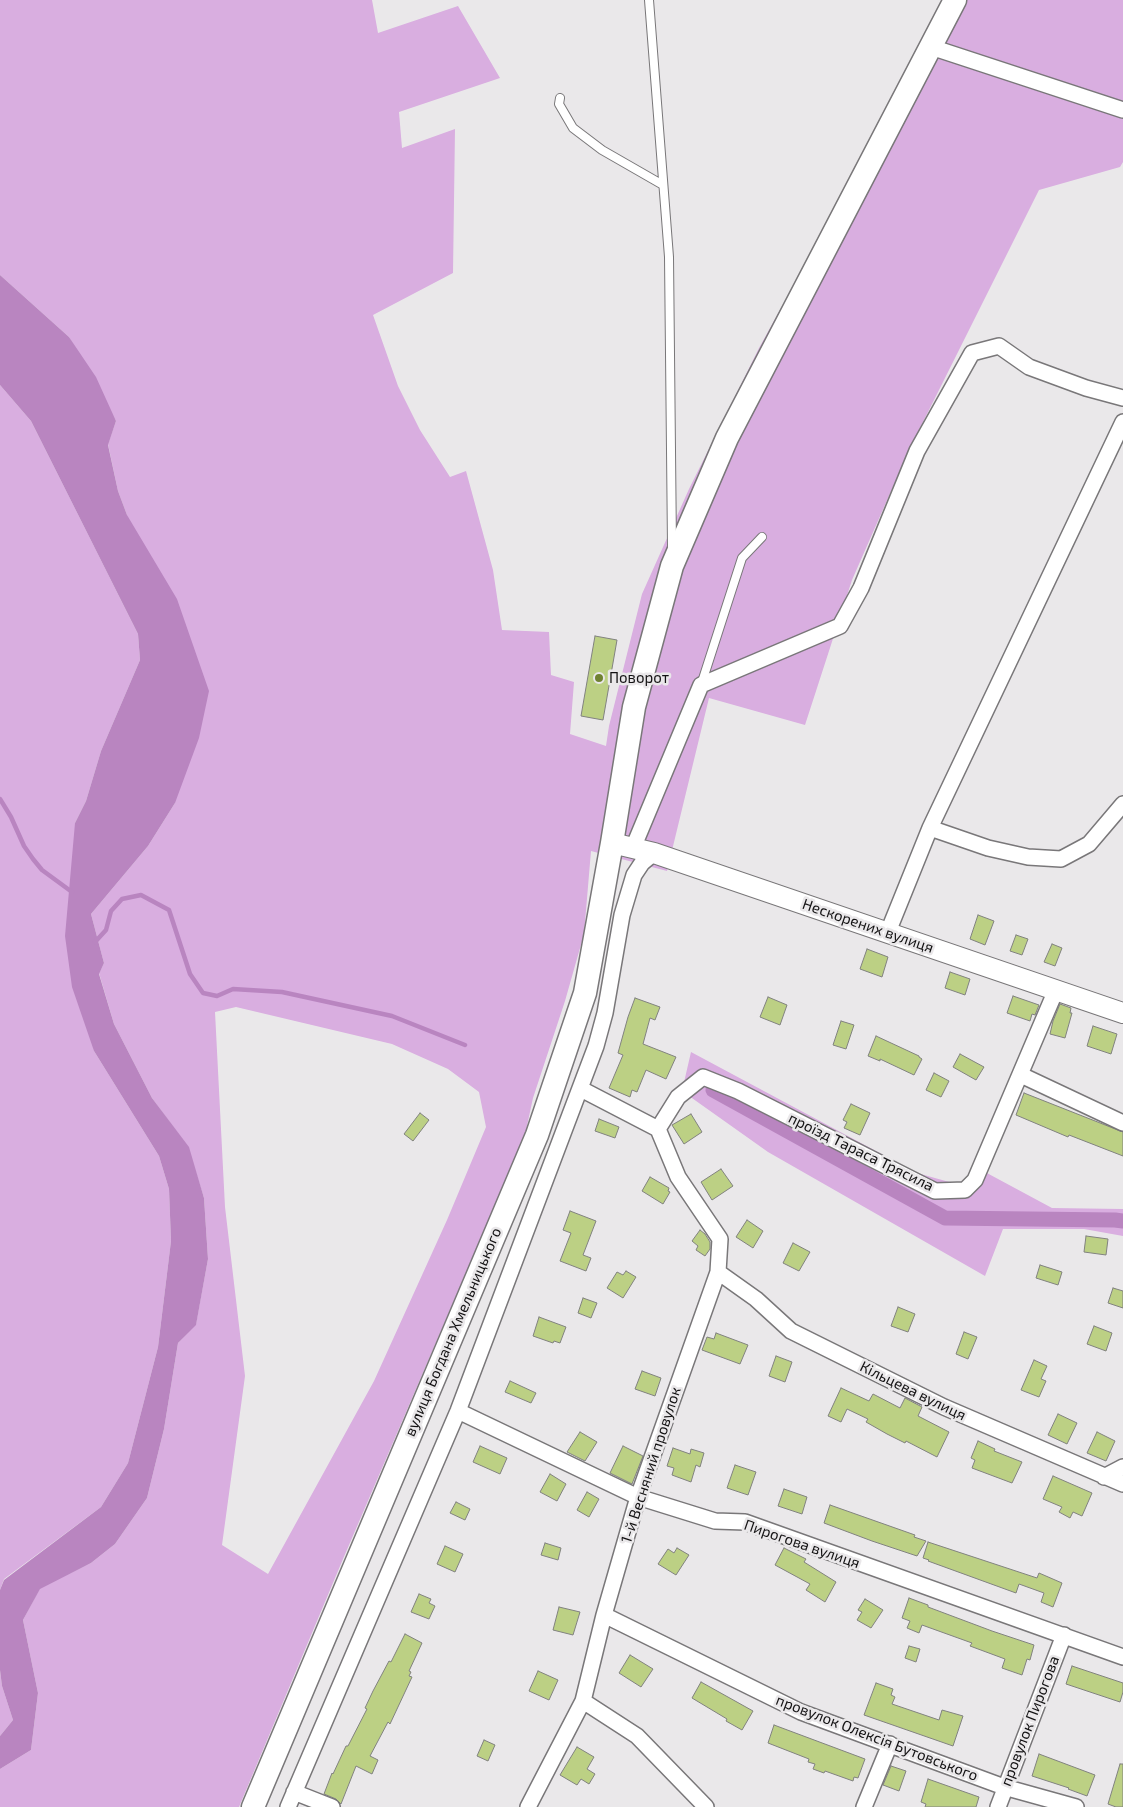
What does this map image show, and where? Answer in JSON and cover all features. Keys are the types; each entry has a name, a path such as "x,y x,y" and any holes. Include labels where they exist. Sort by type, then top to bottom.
{"main road":[{"name":"вулиця Богдана Хмельницького","path":"253,1807 536,1135 585,993 622,846 634,707 672,566 727,438 955,0"}],"street":[{"path":"931,47 1123,110"},
{"path":"622,846 701,685 840,626 861,588 916,451 972,352 999,346 1029,367 1086,388 1123,398"},
{"path":"888,932 930,828 1123,422"},
{"path":"930,828 988,848 1028,857 1061,859 1089,844 1123,804"},
{"name":"Нескорених вулиця","path":"622,846 654,853 1123,1012"},
{"path":"288,1807 458,1411 581,1089 606,1012 622,915 634,875 642,863 654,853"},
{"name":"проїзд Тараса Трясила","path":"658,1129 678,1097 703,1077 738,1091 935,1191 965,1190 975,1180 1056,990"},
{"path":"1021,1075 1123,1123"},
{"path":"581,1089 658,1129"},
{"name":"1-й Весняний провулок","path":"528,1807 583,1701 604,1615 638,1497 718,1272 720,1239 678,1177 658,1129"},
{"name":"Кільцева вулиця","path":"718,1272 756,1299 791,1331 944,1407 1123,1484"},
{"name":"Пирогова вулиця","path":"458,1411 638,1497 715,1521 744,1522 1123,1657"},
{"path":"1104,1477 1123,1467"},
{"name":"провулок Олексія Бутовського","path":"604,1615 801,1712 1004,1787 1076,1807"},
{"name":"провулок Пирогова","path":"998,1807 1004,1787 1064,1635"},
{"path":"583,1701 637,1736 706,1807"},
{"path":"864,1807 890,1744"},
{"path":"294,1792 332,1807"}],"lane":[{"path":"649,0 669,257 672,566"},
{"path":"560,98 559,104 573,128 602,150 663,185"},
{"path":"701,685 742,558 762,537"}],"shaded area":[{"path":"0,0 372,0 378,33 458,6 500,78 399,112 402,148 455,129 453,273 373,315 398,386 420,430 450,477 466,471 493,570 502,630 549,632 551,675 574,682 570,734 606,746 609,726 642,594 689,489 759,348 857,171 946,0 1123,0 1123,162 1120,167 1039,190 910,448 852,580 805,725 709,698 667,871 591,851 584,934 565,1001 533,1098 525,1135 239,1807 0,1807 0,1769 31,1750 38,1693 23,1620 40,1588 91,1563 115,1544 147,1498 164,1429 178,1343 196,1324 208,1259 204,1198 188,1147 152,1098 114,1024 99,973 104,963 91,914 148,846 175,803 127,515 118,491 108,444 116,421 69,337 0,275","holes":["236,1007 392,1044 448,1069 479,1092 486,1127 447,1220 374,1381 268,1574 222,1545 245,1376 225,1207 215,1012"]},
{"path":"0,275 69,337 96,377 116,421 108,445 118,491 127,515 177,599 209,691 199,738 175,803 148,846 91,914 104,963 99,974 114,1024 152,1098 189,1147 204,1198 208,1259 196,1325 178,1343 164,1429 147,1498 115,1544 91,1563 40,1589 23,1620 38,1693 31,1750 0,1769 0,1736 13,1720 2,1686 0,1670 0,1590 4,1580 101,1507 128,1463 158,1347 171,1241 169,1189 159,1156 94,1051 72,987 65,936 75,823 86,801 101,751 140,660 138,634 31,421 0,385"},
{"path":"0,385 31,421 138,634 140,660 101,751 86,801 75,823 94,1051 159,1156 169,1189 171,1241 158,1347 128,1463 101,1507 4,1579 0,1590"},
{"path":"691,1052 917,1173 960,1185 985,1172 1052,1208 1123,1209 1123,1236 1084,1229 1003,1229 985,1276 768,1152 682,1091"},
{"path":"0,1670 2,1686 13,1720 0,1736"}],"building":[{"name":"Поворот","path":"595,636 617,640 603,720 581,716"},
{"path":"978,915 994,921 985,945 970,939"},
{"path":"1016,935 1028,939 1022,955 1010,951"},
{"path":"1052,944 1062,948 1055,966 1044,962"},
{"path":"867,949 888,957 882,977 860,969"},
{"path":"950,972 970,979 965,995 945,988"},
{"path":"1013,996 1039,1005 1035,1015 1032,1014 1030,1021 1007,1013"},
{"path":"768,997 787,1005 780,1025 760,1017"},
{"path":"635,998 660,1007 655,1020 650,1018 643,1044 676,1057 666,1079 646,1070 637,1092 632,1090 630,1097 609,1088 623,1055 618,1053"},
{"path":"1060,1004 1071,1008 1070,1013 1072,1013 1065,1038 1050,1034"},
{"path":"841,1021 854,1025 846,1049 833,1045"},
{"path":"1093,1026 1117,1034 1111,1054 1087,1046"},
{"path":"876,1036 922,1059 914,1075 880,1059 880,1061 868,1056"},
{"path":"960,1054 984,1067 976,1080 953,1067"},
{"path":"934,1073 949,1081 941,1097 926,1090"},
{"path":"1024,1093 1123,1132 1123,1156 1069,1135 1068,1137 1016,1115"},
{"path":"851,1104 870,1113 860,1135 844,1128 847,1122 843,1120"},
{"path":"420,1113 429,1120 413,1141 404,1134"},
{"path":"691,1114 702,1132 684,1144 672,1125"},
{"path":"599,1119 619,1127 615,1138 595,1131"},
{"path":"721,1169 733,1186 712,1200 701,1182"},
{"path":"650,1177 669,1188 668,1191 670,1192 663,1204 642,1191"},
{"path":"570,1211 596,1221 583,1255 591,1258 586,1271 560,1261 571,1233 563,1230"},
{"path":"747,1220 763,1231 753,1248 736,1237"},
{"path":"700,1230 710,1242 710,1249 705,1256 696,1250 698,1246 692,1241"},
{"path":"1086,1236 1108,1239 1106,1255 1084,1252"},
{"path":"793,1243 810,1252 799,1271 783,1263"},
{"path":"1040,1265 1062,1272 1058,1285 1036,1278"},
{"path":"626,1271 636,1277 623,1298 607,1288 617,1272 623,1275"},
{"path":"1113,1288 1123,1291 1123,1308 1108,1303"},
{"path":"583,1298 597,1303 591,1318 578,1313"},
{"path":"898,1307 915,1314 908,1332 891,1326"},
{"path":"539,1317 566,1327 560,1343 554,1341 553,1343 533,1336"},
{"path":"1094,1326 1112,1333 1106,1351 1087,1344"},
{"path":"964,1332 977,1337 968,1359 956,1354"},
{"path":"716,1333 748,1345 740,1364 702,1350 707,1337 714,1339"},
{"path":"776,1356 792,1362 785,1382 769,1376"},
{"path":"1034,1360 1047,1366 1041,1379 1046,1381 1039,1397 1021,1390"},
{"path":"642,1371 661,1378 655,1396 635,1389"},
{"path":"510,1381 536,1393 531,1403 505,1392"},
{"path":"841,1388 869,1401 873,1394 900,1408 905,1398 922,1407 918,1416 949,1432 937,1457 906,1441 905,1443 887,1434 866,1422 868,1419 847,1409 841,1422 828,1416"},
{"path":"1058,1414 1077,1423 1067,1444 1048,1435"},
{"path":"580,1432 597,1442 585,1461 567,1452"},
{"path":"1097,1432 1115,1441 1106,1461 1087,1453"},
{"path":"978,1441 995,1449 994,1451 1022,1462 1012,1483 972,1468 975,1460 971,1458"},
{"path":"480,1446 507,1458 500,1474 473,1462"},
{"path":"623,1446 643,1456 632,1484 610,1473"},
{"path":"673,1448 690,1454 691,1449 704,1453 700,1467 696,1465 691,1482 672,1475 674,1468 667,1466"},
{"path":"735,1465 756,1472 748,1495 727,1488"},
{"path":"550,1474 566,1484 557,1501 540,1492"},
{"path":"1053,1476 1092,1493 1082,1516 1073,1512 1070,1518 1059,1512 1062,1507 1043,1499"},
{"path":"784,1489 807,1497 802,1514 778,1506"},
{"path":"587,1492 599,1499 589,1517 577,1510"},
{"path":"456,1502 470,1509 465,1520 450,1513"},
{"path":"830,1505 915,1535 914,1537 926,1541 917,1556 824,1523"},
{"path":"928,1542 1037,1578 1039,1573 1062,1583 1053,1607 1041,1602 1044,1593 1019,1584 1016,1593 928,1561 923,1558"},
{"path":"545,1543 561,1548 558,1560 541,1555"},
{"path":"445,1546 463,1554 455,1572 437,1564"},
{"path":"677,1548 689,1555 676,1575 658,1564 668,1549 674,1553"},
{"path":"784,1548 806,1559 804,1562 836,1582 825,1602 806,1590 810,1584 775,1565"},
{"path":"419,1594 431,1599 429,1603 435,1606 429,1619 411,1612"},
{"path":"909,1598 928,1605 928,1607 1034,1645 1030,1660 1027,1659 1022,1675 1002,1668 1005,1659 970,1646 972,1643 922,1625 919,1633 907,1628 910,1621 902,1618"},
{"path":"865,1599 883,1610 871,1628 857,1620 862,1612 858,1610"},
{"path":"559,1607 580,1612 573,1635 553,1630"},
{"path":"405,1634 422,1643 409,1671 411,1672 409,1676 412,1677 390,1724 388,1722 370,1756 378,1760 372,1774 356,1766 341,1804 336,1799 324,1794 332,1773 367,1709 365,1708 373,1691"},
{"path":"909,1646 920,1649 916,1662 905,1658"},
{"path":"630,1655 653,1669 641,1687 619,1673"},
{"path":"1072,1666 1123,1683 1120,1702 1066,1684"},
{"path":"538,1671 558,1680 549,1700 529,1691"},
{"path":"701,1682 753,1711 742,1730 692,1698"},
{"path":"876,1683 893,1689 891,1695 895,1697 892,1704 939,1720 942,1710 963,1716 953,1746 864,1715"},
{"path":"774,1725 865,1759 858,1778 854,1777 853,1781 825,1771 824,1773 813,1769 815,1764 808,1762 809,1759 768,1743"},
{"path":"484,1740 495,1745 488,1761 477,1756"},
{"path":"577,1747 594,1757 587,1769 595,1774 589,1784 581,1779 577,1785 560,1775"},
{"path":"1039,1754 1095,1775 1087,1796 1032,1776"},
{"path":"1120,1764 1123,1764 1123,1807 1116,1807 1108,1804"},
{"path":"891,1766 906,1771 899,1791 883,1785"},
{"path":"928,1779 979,1797 976,1807 925,1807 926,1804 921,1802"}],"waterway":[{"path":"0,799 11,817 24,846 33,859 42,870 72,892"},
{"path":"95,942 106,930 111,911 122,899 141,895 169,910 190,974 203,993 217,996 233,989 282,992 392,1016 465,1045"},
{"path":"713,1090 945,1218 1123,1221"}],"place":[{"name":"Поворот","path":"599,678"}]}
